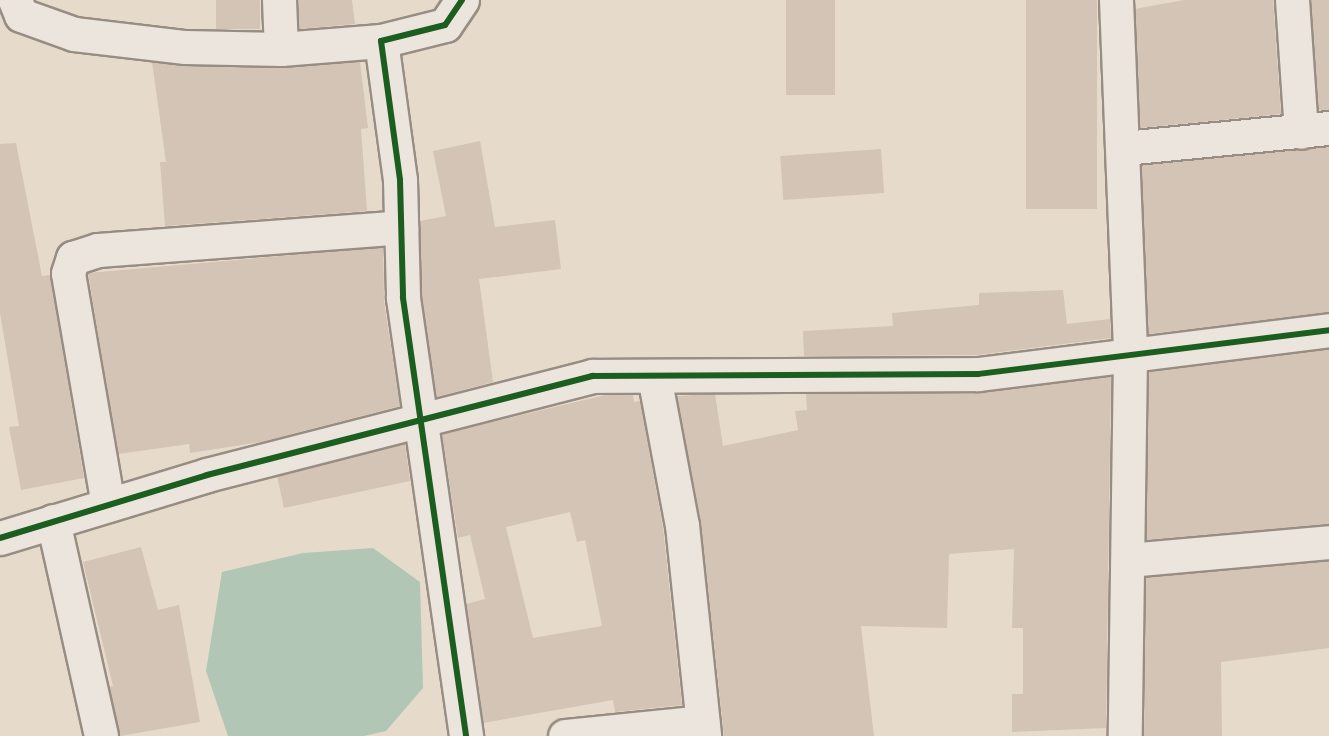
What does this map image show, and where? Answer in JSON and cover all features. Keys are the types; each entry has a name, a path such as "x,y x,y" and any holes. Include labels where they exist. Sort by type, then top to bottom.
{"street":[{"path":"15,0 21,15 74,34 185,47 281,49 381,41 446,25 462,0"},
{"path":"279,0 281,49"},
{"path":"1116,0 1124,148 1130,355 1125,736"},
{"path":"1124,148 1315,130 1292,0"},
{"path":"381,41 400,180 403,298 466,736"},
{"path":"108,504 68,273 73,258 98,250 401,227"},
{"path":"0,538 207,475 420,424 592,376 978,374 1329,330"},
{"path":"566,736 703,729 682,525 654,376"},
{"path":"53,522 101,736"},
{"path":"1128,560 1329,542"}],"shaded area":[{"path":"373,548 420,582 423,688 386,731 364,736 228,736 206,671 222,572 303,553"}],"building":[{"path":"216,0 260,0 260,29 216,29"},
{"path":"298,0 352,0 355,24 299,29"},
{"path":"786,0 835,0 835,95 786,95"},
{"path":"1026,0 1097,0 1097,209 1026,209"},
{"path":"1184,0 1273,0 1281,114 1140,128 1135,9"},
{"path":"1311,0 1329,0 1329,110 1318,110"},
{"path":"152,62 281,68 360,62 368,128 361,129 367,211 165,226 160,162 166,162"},
{"path":"480,141 495,227 555,220 561,269 479,279 493,382 436,397 422,296 420,221 446,216 433,151"},
{"path":"16,143 42,276 50,275 84,478 21,490 9,427 19,426 0,313 0,144"},
{"path":"1329,147 1329,312 1148,334 1141,165"},
{"path":"881,149 884,193 783,200 780,156"},
{"path":"383,247 384,301 400,406 261,442 190,453 189,444 118,454 88,273"},
{"path":"1063,290 1067,324 1110,319 1111,338 977,355 804,356 803,331 893,326 892,313 979,305 979,293"},
{"path":"1329,349 1329,524 1146,540 1149,372"},
{"path":"1111,376 1106,728 1012,732 1012,694 1023,694 1023,628 1012,628 1014,549 949,554 947,628 861,626 874,736 724,736 701,523 677,396 715,394 723,446 798,430 795,411 807,410 806,394 978,393"},
{"path":"605,395 633,395 634,402 640,401 663,528 682,705 615,712 613,700 483,723 466,604 485,599 470,535 458,538 442,434","holes":["570,512 577,542 585,540 602,626 533,638 506,527"]},
{"path":"405,443 410,481 284,508 277,476"},
{"path":"141,547 158,610 179,605 200,722 120,736 109,687 113,686 83,562"},
{"path":"1329,561 1329,648 1221,662 1222,736 1144,736 1146,577"}],"cycle path":[{"path":"462,0 445,25 381,41 400,180 403,298 466,736"},
{"path":"0,538 207,475 592,376 978,374 1329,330"}]}
